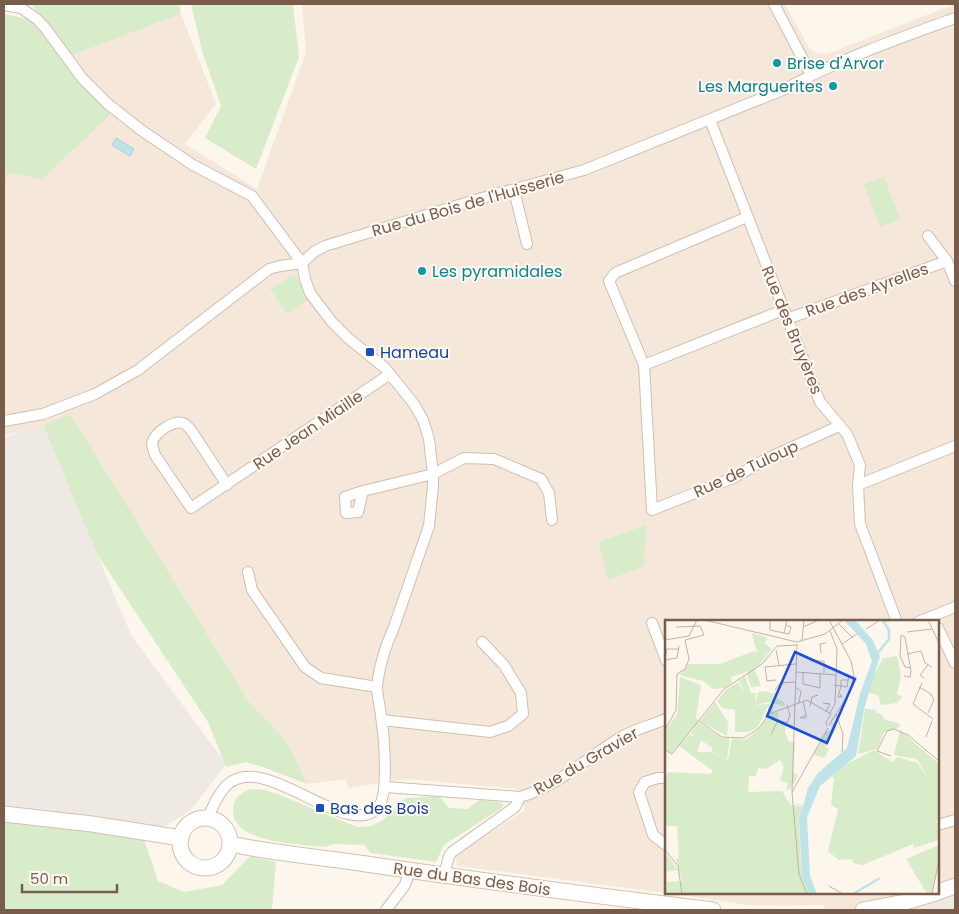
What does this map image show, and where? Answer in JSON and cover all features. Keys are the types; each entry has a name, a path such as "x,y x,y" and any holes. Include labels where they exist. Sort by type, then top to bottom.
{"street":[{"path":"774,4 808,69 817,72"},
{"path":"4,5 21,8 36,18 82,78 108,104 141,130 193,164 252,196 302,263 310,293 332,322 390,374 414,404 423,420 429,439 434,474 429,526 388,640 377,687 382,720 385,787 382,801 377,808 368,814 351,816 277,783 249,777 238,779 228,784 217,797 208,818"},
{"name":"Rue du Bois de l'Huisserie","path":"4,421 43,414 95,394 138,370 269,269 302,263 314,252 325,246 584,170 786,89 817,72 870,49 955,18"},
{"name":"Rue des Bruyères","path":"710,120 820,402 847,434 860,465 858,486 860,524 896,620"},
{"path":"514,190 527,244"},
{"path":"644,365 609,281 615,273 747,217"},
{"name":"Rue des Ayrelles","path":"928,236 947,261 955,281"},
{"name":"Rue des Ayrelles","path":"644,365 785,315 947,261"},
{"name":"Rue de Tuloup","path":"644,365 652,510 733,478 768,458 839,426"},
{"name":"Rue Jean Miaille","path":"227,485 191,430 184,424 175,422 159,432 154,438 152,445 155,455 191,508 227,485 390,374"},
{"path":"858,486 955,446"},
{"path":"363,491 434,474 464,458 494,459 541,479 549,492 552,520"},
{"path":"248,572 252,590 305,667 321,678 377,687"},
{"path":"933,619 955,607"},
{"path":"652,623 665,657"},
{"path":"939,630 955,663"},
{"path":"382,720 490,732 508,726 523,714 520,694 504,665 482,642"},
{"name":"Rue du Gravier","path":"385,787 520,797 534,793 548,785 625,735 665,719"},
{"path":"665,778 645,782 640,792 653,836 665,844"},
{"path":"444,875 449,856 452,852 515,807 520,797"},
{"path":"4,814 92,824 180,838"},
{"path":"200,818 208,818 222,824 230,837 231,844 225,860 219,865 211,868 202,868 194,866 188,861 180,846 180,838 187,825 200,818"},
{"path":"939,826 955,820"},
{"name":"Rue du Bas des Bois","path":"231,844 252,849 713,910"},
{"path":"386,910 405,885 410,870"},
{"path":"939,891 955,886"},
{"path":"863,910 905,902 931,894"}],"shaded area":[{"path":"302,4 785,4 810,49 827,54 955,4 955,890 927,903 928,910 826,910 823,905 755,906 674,894 939,894 939,620 665,620 665,893 457,866 456,855 525,810 518,789 407,779 348,788 346,779 307,784 287,742 250,703 70,414 43,425 4,436 4,190 8,173 65,58 181,14 216,104 185,144 257,189 306,52"},
{"path":"43,425 131,635 226,764 190,811 163,827 4,805 4,438"},
{"path":"955,890 955,910 928,910 927,903"}],"green space":[{"path":"31,4 179,4 181,14 70,56"},
{"path":"191,4 293,4 299,57 256,169 205,138 221,106 203,54"},
{"path":"4,14 29,19 65,58 111,114 42,179 8,173 4,190"},
{"path":"884,177 900,219 880,227 864,184"},
{"path":"294,274 309,299 287,314 270,289"},
{"path":"70,414 250,703 287,742 307,784 246,762 226,767 208,722 97,554 43,425"},
{"path":"646,525 644,566 608,580 599,542"},
{"path":"251,789 265,790 280,795 357,827 371,826 382,821 407,798 439,796 449,808 467,809 480,800 499,802 503,804 503,807 444,845 436,862 371,853 364,845 333,844 325,847 285,843 255,836 244,830 236,821 233,810 234,802 238,796"},
{"path":"4,820 144,839 158,881 184,892 222,885 250,856 276,862 272,910 4,910"}],"water":[{"path":"116,138 134,149 130,156 112,145"}],"place":[{"name":"Brise d'Arvor","path":"777,63"},
{"name":"Les Marguerites","path":"833,86"},
{"name":"Les pyramidales","path":"422,271"},
{"name":"Hameau","path":"370,352"},
{"name":"Bas des Bois","path":"320,808"}]}
